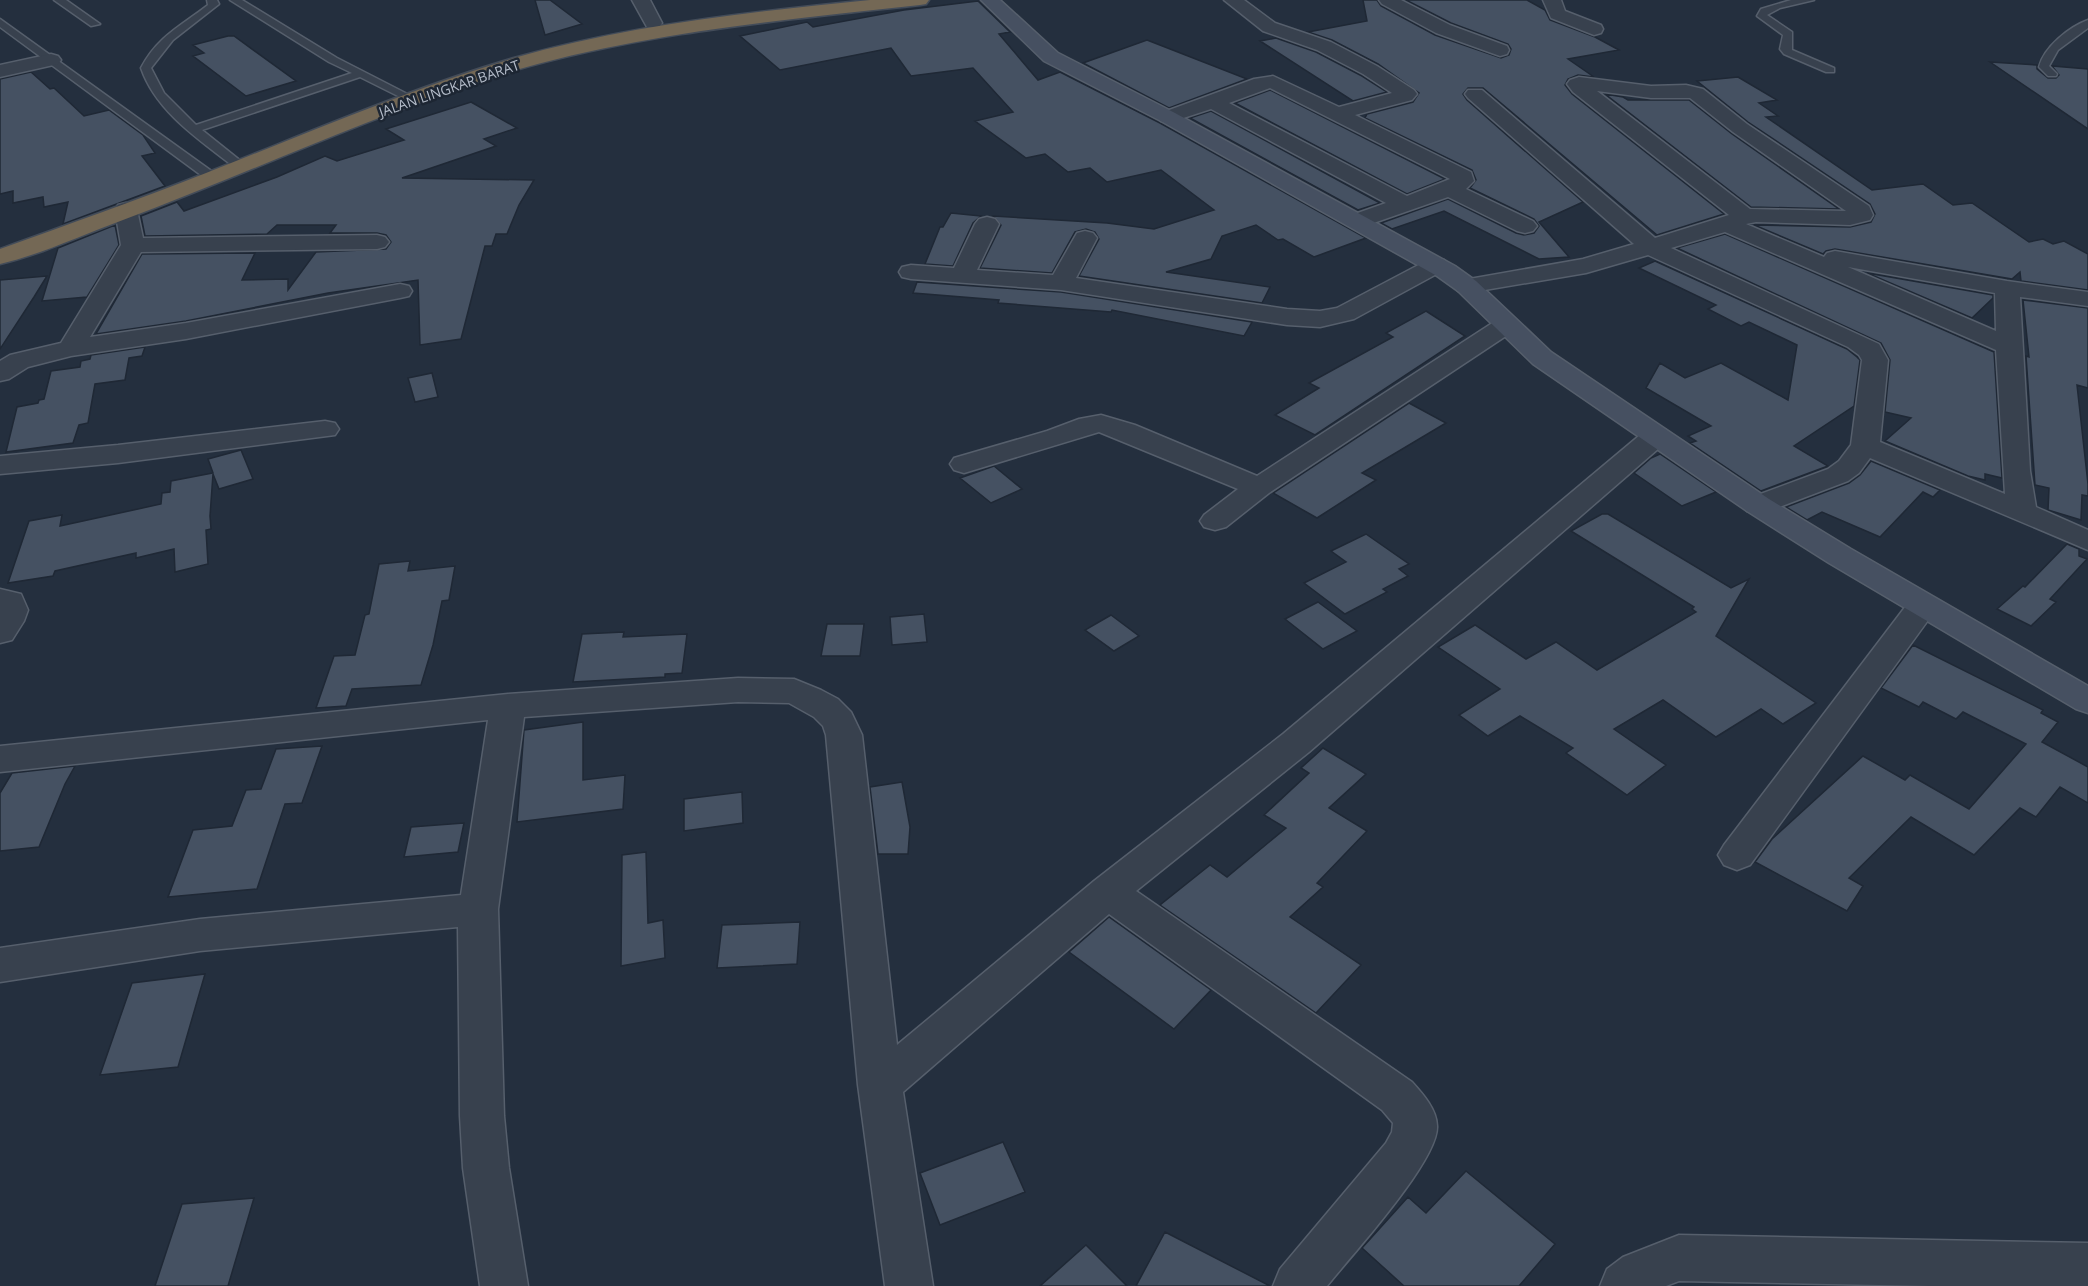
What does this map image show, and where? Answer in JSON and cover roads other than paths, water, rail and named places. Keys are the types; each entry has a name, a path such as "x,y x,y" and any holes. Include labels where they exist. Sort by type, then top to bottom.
{"highway":[{"name":"JALAN LINGKAR BARAT","path":"0,257 126,210 207,173 403,96 476,64 546,44 653,23 830,0"},
{"name":"JALAN LINGKAR BARAT","path":"403,96 539,58 611,41 786,15 920,0"},
{"name":"JALAN LINGKAR BARAT","path":"0,241 207,173"}],"street":[{"path":"641,0 653,23"},
{"path":"990,0 1051,57 1168,117 1436,265 1467,286 1506,325 1551,364 1758,505 2088,701"},
{"path":"1233,0 1269,27 1328,48 1370,70 1407,94 1339,113"},
{"path":"1388,0 1443,29 1500,51"},
{"path":"1552,0 1557,14 1594,30"},
{"path":"0,71 51,60"},
{"path":"1168,117 1261,83 1273,82 1461,174 1463,181 1449,189 1357,221"},
{"path":"1467,286 1586,266 1652,248 1736,220 1775,214 1850,218 1862,215 1861,211 1740,128 1696,93 1686,91 1651,92 1577,84 1736,220 1784,248 2009,346"},
{"path":"1475,94 1652,248 1870,350 1875,360 1865,446 1849,466 1838,475 1758,505"},
{"path":"1213,102 1405,204"},
{"path":"1449,189 1525,226"},
{"path":"71,348 133,245 126,210"},
{"path":"962,276 987,224"},
{"path":"1061,283 1085,238"},
{"path":"133,245 377,242"},
{"path":"1784,248 2007,288 2088,299"},
{"path":"911,272 1061,283 1320,320 1345,314 1436,265"},
{"path":"2007,288 2016,471 2022,512"},
{"path":"0,373 10,365 28,358 71,348 186,331 400,291"},
{"path":"1215,521 1259,487 1506,325"},
{"path":"964,464 1101,423 1259,487"},
{"path":"0,465 118,454 325,429"},
{"path":"880,1085 1108,892 1296,743 1540,532 1656,436"},
{"path":"1865,446 2088,541"},
{"path":"0,599 9,601 12,614 0,632"},
{"path":"1737,855 1923,605"},
{"path":"0,759 508,706 738,690 794,691 826,708 838,722 844,735 880,1085 909,1286"},
{"path":"504,1286 486,1168 482,1116 477,909 508,706"},
{"path":"1108,892 1397,1096 1413,1112 1416,1126 1413,1140 1402,1158 1297,1286"},
{"path":"0,965 200,935 477,909"},
{"path":"1624,1286 1640,1273 1679,1257 2088,1266"}],"lane":[{"path":"59,0 94,24"},
{"path":"212,0 214,4 211,8 184,24 158,49 146,68 147,77 173,111 235,162"},
{"path":"235,0 360,74 403,96"},
{"path":"1809,0 1773,7 1764,11 1762,16 1788,34 1785,49 1788,52 1830,70"},
{"path":"0,22 207,173"},
{"path":"2052,74 2044,67 2044,61 2053,49 2088,23"},
{"path":"195,129 360,74"}]}
